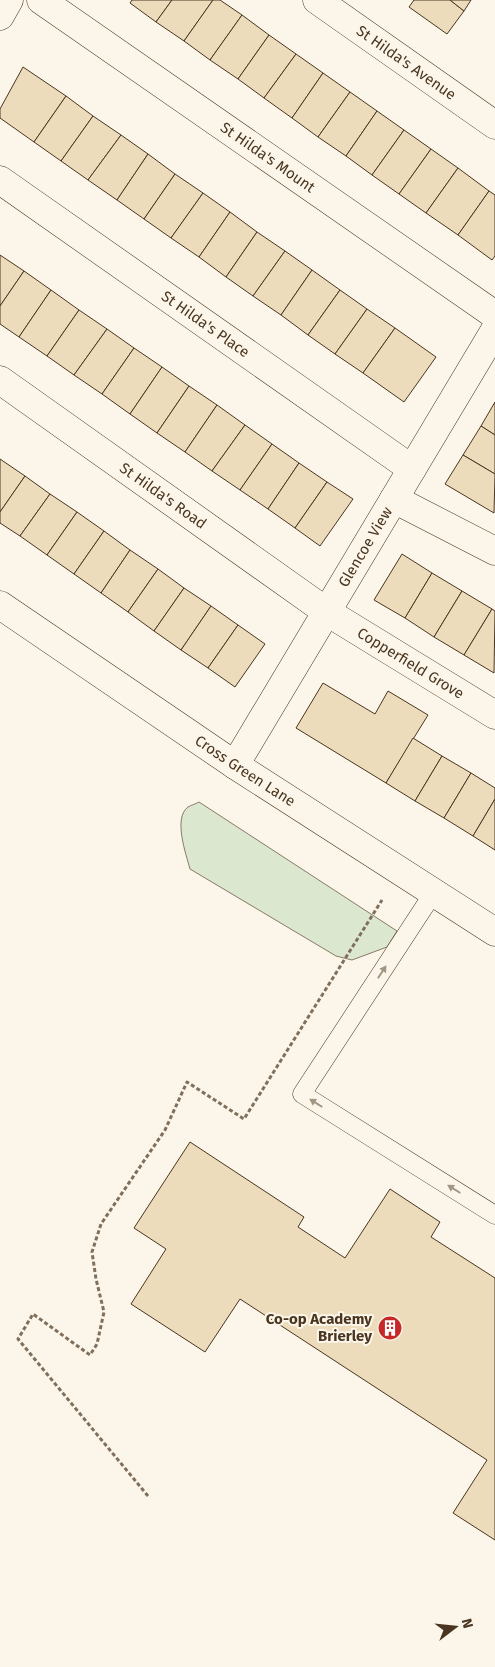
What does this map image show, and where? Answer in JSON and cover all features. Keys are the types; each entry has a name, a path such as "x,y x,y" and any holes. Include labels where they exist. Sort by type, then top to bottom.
{"street":[{"path":"0,16 9,0"},
{"name":"St Hilda's Mount","path":"41,0 495,316"},
{"name":"St Hilda's Avenue","path":"327,3 495,125"},
{"name":"St Hilda's Place","path":"0,180 412,470"},
{"name":"Glencoe View","path":"235,765 495,330"},
{"name":"St Hilda's Road","path":"0,380 327,612"},
{"path":"394,499 495,551"},
{"name":"Cross Green Lane","path":"0,605 235,765 495,932"},
{"name":"Copperfield Grove","path":"327,612 495,715"}],"lane":[{"path":"434,892 302,1094 495,1215"}],"path":[{"path":"148,1496 18,1338 33,1314 90,1355 96,1344 104,1312 92,1252 100,1224 165,1130 188,1082 244,1119 400,871"}],"green space":[{"path":"199,802 397,931 387,947 352,960 336,956 190,869 182,836 181,819 188,807"}],"building":[{"path":"132,0 172,0 156,22 130,3"},
{"path":"172,0 213,0 184,41 156,22"},
{"path":"213,0 220,0 242,15 210,60 184,41"},
{"path":"414,0 450,0 464,11 447,34 409,7"},
{"path":"450,0 471,0 464,11"},
{"path":"242,15 269,35 238,79 210,60"},
{"path":"269,35 296,54 264,98 238,79"},
{"path":"296,54 323,73 292,118 264,98"},
{"path":"23,67 66,96 34,142 0,118 0,109"},
{"path":"323,73 350,92 318,137 292,118"},
{"path":"350,92 377,111 346,156 318,137"},
{"path":"66,96 93,116 61,161 34,142"},
{"path":"377,111 404,130 372,175 346,156"},
{"path":"93,116 121,135 88,180 61,161"},
{"path":"404,130 431,149 399,194 372,175"},
{"path":"121,135 148,154 117,200 88,180"},
{"path":"431,149 458,168 426,213 399,194"},
{"path":"148,154 175,174 144,219 117,200"},
{"path":"458,168 489,191 458,235 426,213"},
{"path":"175,174 203,193 171,238 144,219"},
{"path":"489,191 495,195 495,256 492,260 458,235"},
{"path":"203,193 230,212 199,257 171,238"},
{"path":"230,212 257,232 226,277 199,257"},
{"path":"257,232 285,251 253,296 226,277"},
{"path":"285,251 312,270 281,315 253,296"},
{"path":"0,255 24,271 0,306"},
{"path":"312,270 340,290 308,335 281,315"},
{"path":"24,271 51,290 19,337 0,324 0,306"},
{"path":"51,290 79,310 47,356 19,337"},
{"path":"340,290 367,309 335,354 308,335"},
{"path":"367,309 395,328 363,373 335,354"},
{"path":"79,310 107,329 74,375 47,356"},
{"path":"395,328 436,357 404,402 363,373"},
{"path":"107,329 134,348 102,394 74,375"},
{"path":"134,348 162,367 130,414 102,394"},
{"path":"162,367 189,386 157,433 130,414"},
{"path":"189,386 217,405 185,452 157,433"},
{"path":"495,402 495,435 481,426"},
{"path":"217,405 245,425 212,471 185,452"},
{"path":"245,425 272,444 240,490 212,471"},
{"path":"481,426 495,435 495,474 463,455"},
{"path":"272,444 299,463 268,509 240,490"},
{"path":"463,455 495,474 494,513 445,484"},
{"path":"0,459 25,476 0,512"},
{"path":"299,463 327,482 295,528 268,509"},
{"path":"25,476 50,494 20,536 0,523 0,512"},
{"path":"327,482 353,499 320,546 295,528"},
{"path":"50,494 77,512 47,555 20,536"},
{"path":"77,512 104,531 74,574 47,555"},
{"path":"104,531 130,550 101,593 74,574"},
{"path":"130,550 158,569 128,612 101,593"},
{"path":"402,554 432,573 405,618 374,600"},
{"path":"158,569 184,588 154,631 128,612"},
{"path":"432,573 462,591 434,637 405,618"},
{"path":"184,588 211,606 181,650 154,631"},
{"path":"462,591 492,609 464,655 434,637"},
{"path":"211,606 238,625 208,668 181,650"},
{"path":"492,609 495,611 494,673 464,655"},
{"path":"238,625 265,644 235,687 208,668"},
{"path":"323,683 375,714 388,691 428,715 386,783 296,728"},
{"path":"413,738 442,756 415,801 386,783"},
{"path":"442,756 471,773 444,818 415,801"},
{"path":"471,773 495,788 495,799 473,836 444,818"},
{"path":"495,799 495,850 473,836"},
{"name":"Co-op Academy Brierley","path":"190,1142 304,1217 298,1227 345,1258 390,1189 440,1222 431,1237 495,1278 495,1540 453,1513 487,1460 240,1299 205,1352 131,1304 166,1249 134,1228"}],"place":[{"name":"Co-op Academy Brierley","path":"390,1328"}]}
